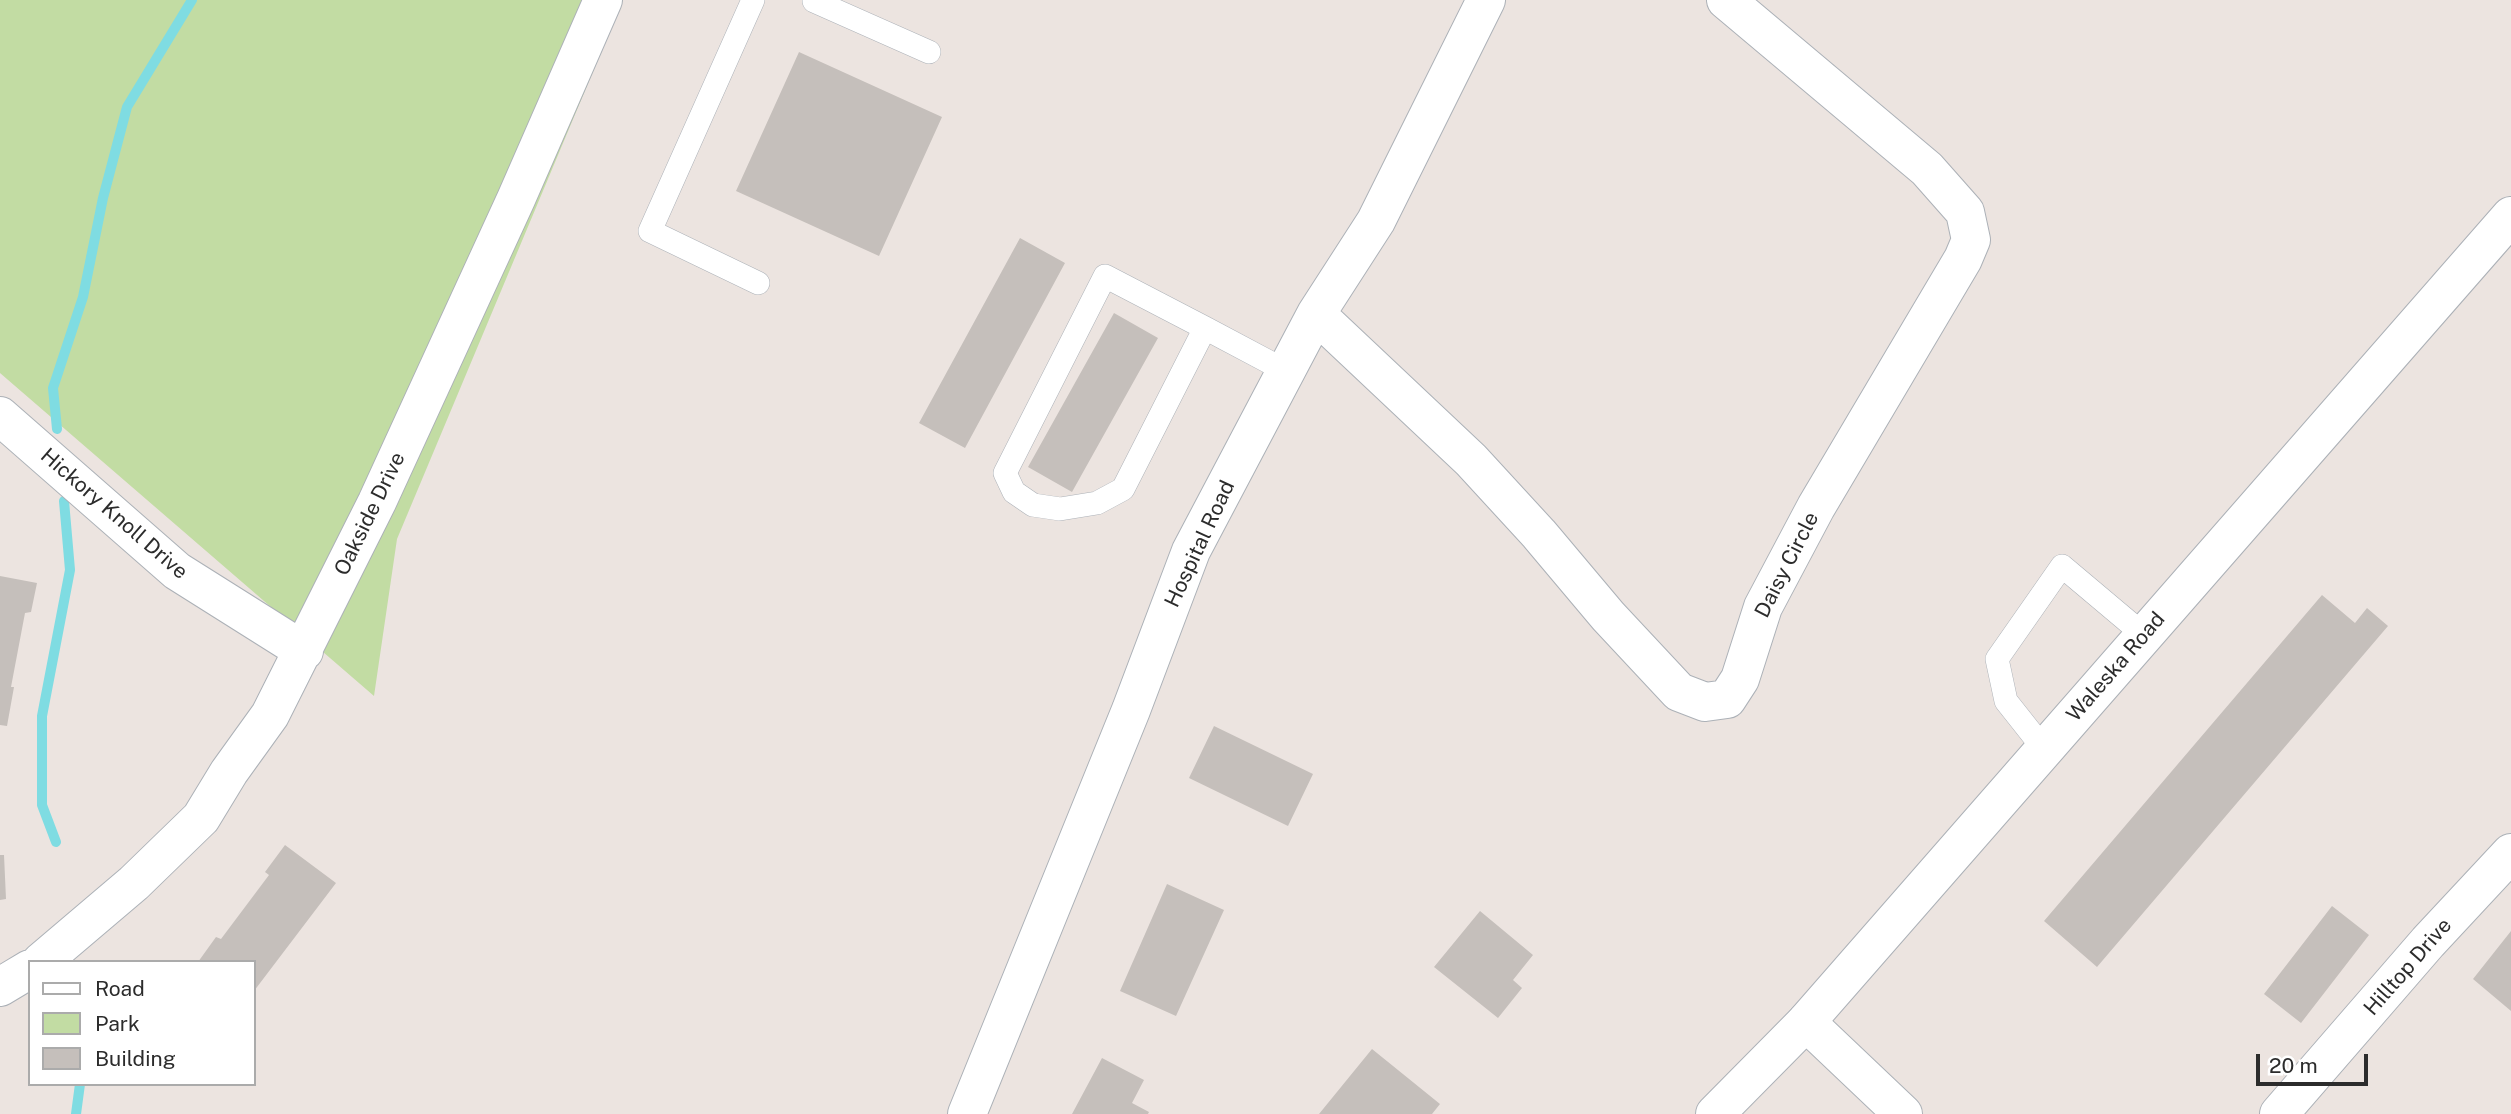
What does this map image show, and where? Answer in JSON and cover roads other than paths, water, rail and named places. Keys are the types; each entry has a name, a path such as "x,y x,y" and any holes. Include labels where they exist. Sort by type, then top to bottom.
{"street":[{"name":"Oakside Drive","path":"43,960 134,883 201,818 229,772 270,715 377,502 516,199 603,0"},
{"name":"Hospital Road","path":"967,1114 1121,734 1191,551 1316,314 1376,221 1486,0"},
{"name":"Daisy Circle","path":"1316,314 1471,460 1539,534 1608,617 1679,692 1706,702 1727,699 1740,679 1763,607 1816,507 1963,259 1971,240 1965,212 1927,169 1727,0"},
{"name":"Waleska Road","path":"1715,1114 1805,1021 2511,216"},
{"name":"Hickory Knoll Drive","path":"0,416 177,571 304,651"},
{"name":"Hilltop Drive","path":"2279,1114 2428,942 2511,853"},
{"path":"0,987 28,970"},
{"path":"1805,1021 1903,1114"}],"lane":[{"path":"754,0 650,231 758,283"},
{"path":"807,0 814,0 929,52"},
{"path":"1205,327 1123,489 1097,503 1060,509 1034,505 1014,492 1005,473 1105,276 1205,327 1286,370"},
{"path":"2044,749 2006,701 1997,659 2062,566 2144,635"}],"waterway":[{"path":"57,429 53,388 83,297 103,198 127,107 192,0"},
{"path":"56,842 42,805 42,716 70,570 64,501"},
{"path":"76,1114 80,1086"}]}
